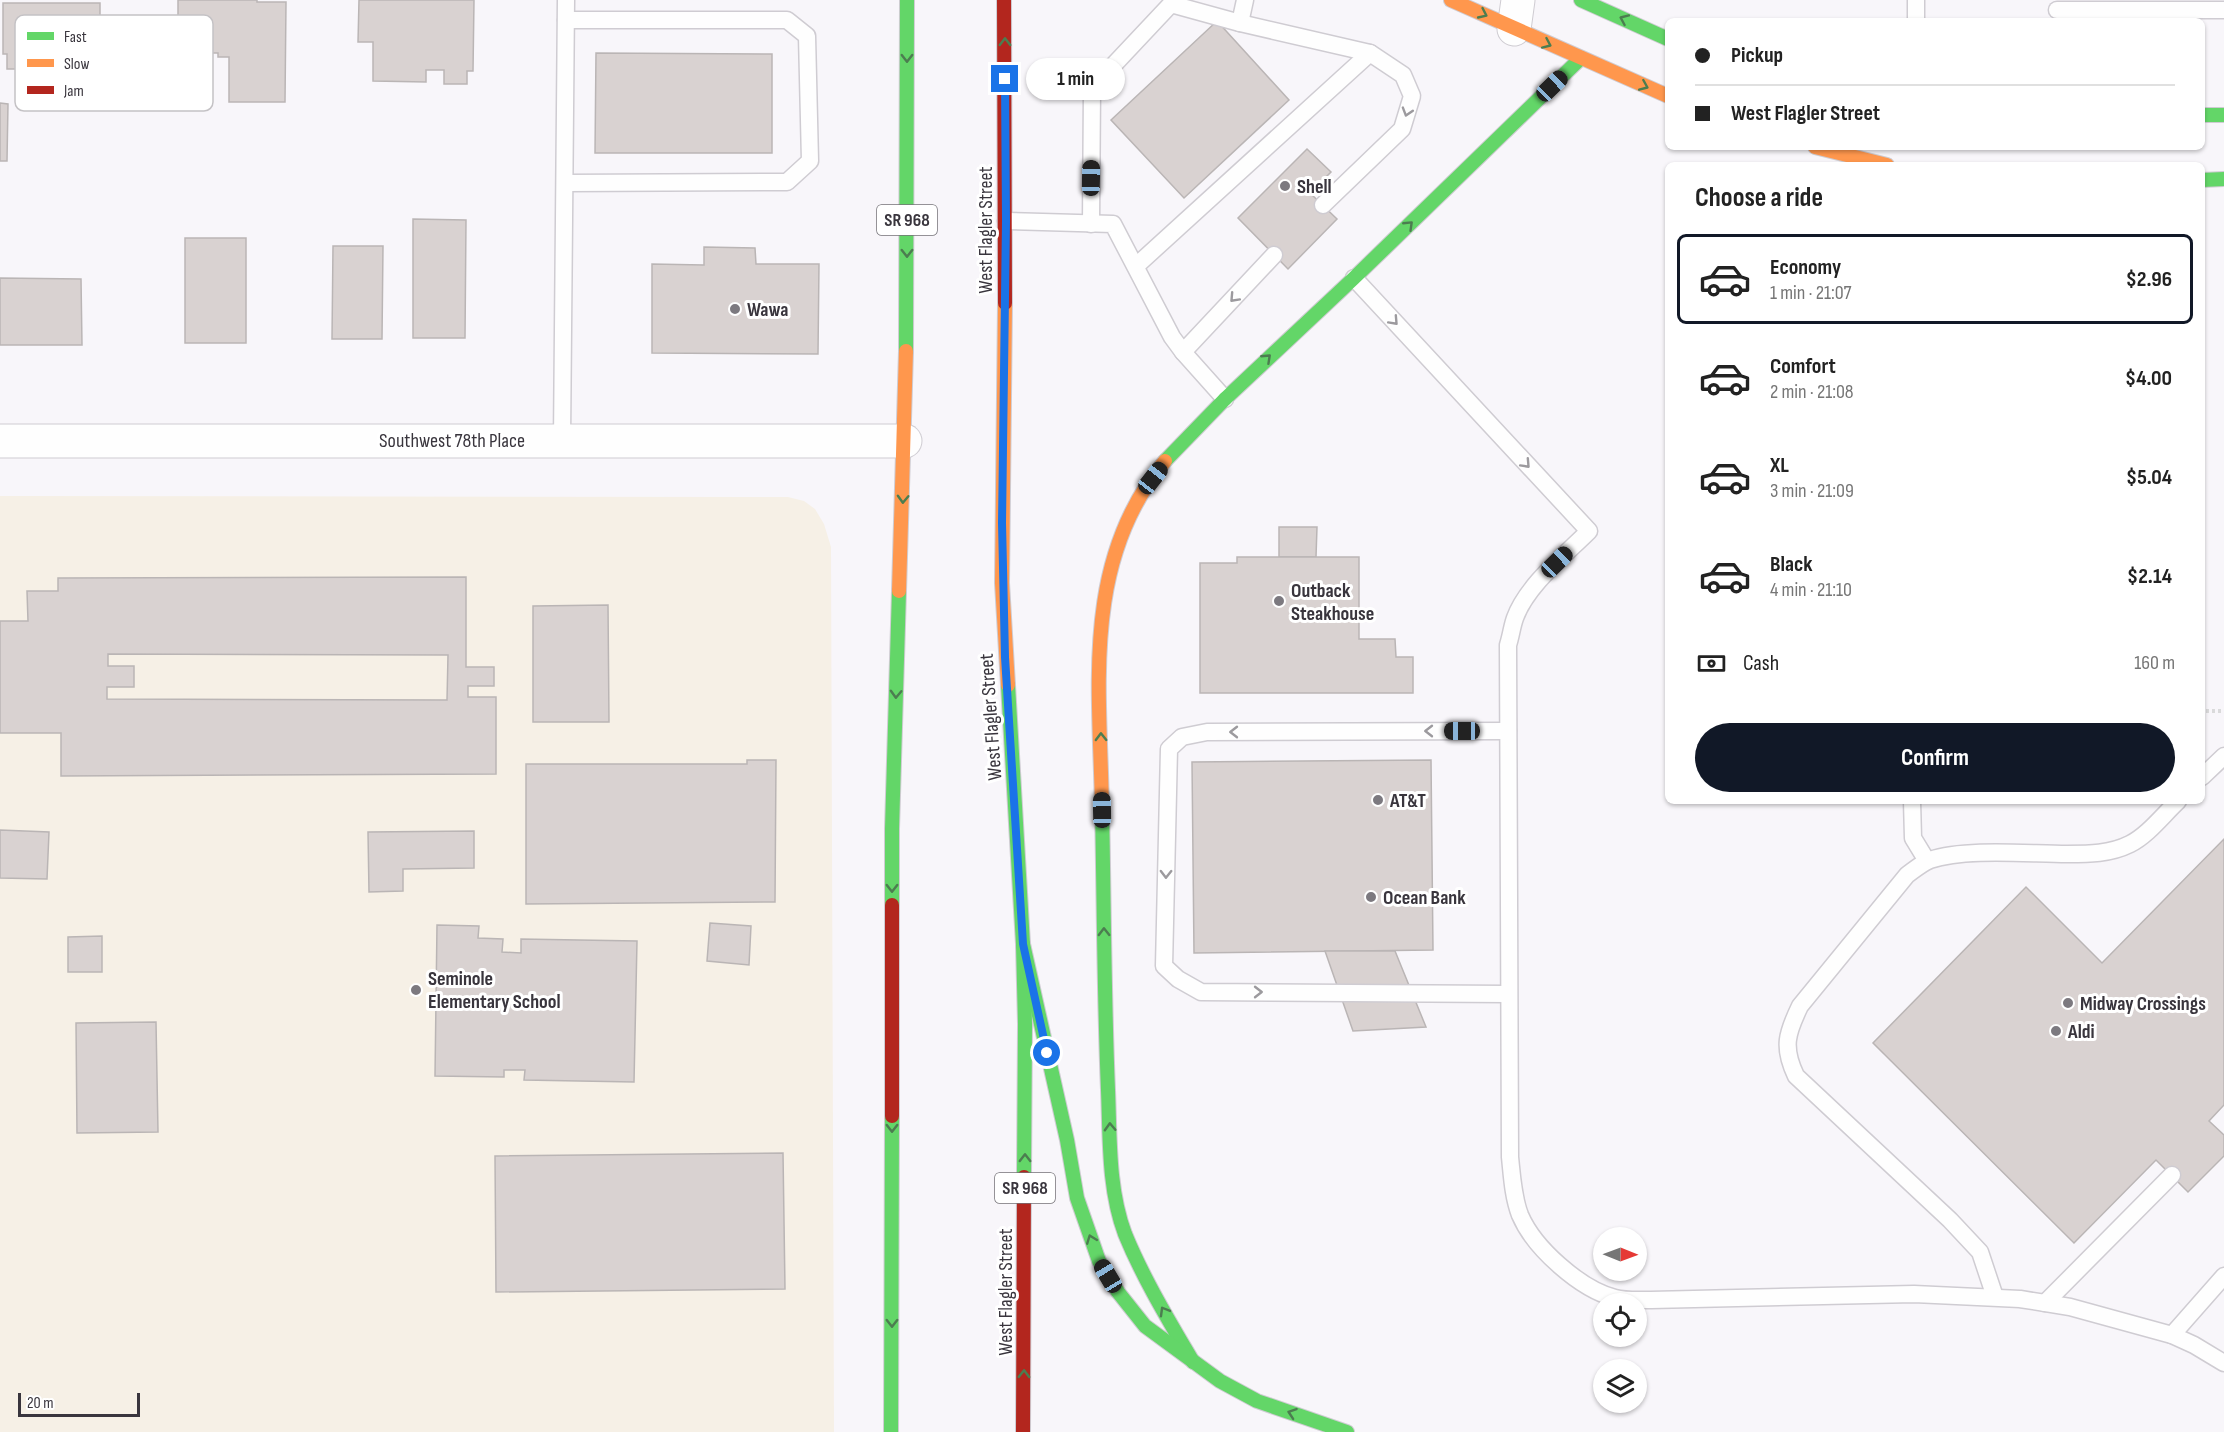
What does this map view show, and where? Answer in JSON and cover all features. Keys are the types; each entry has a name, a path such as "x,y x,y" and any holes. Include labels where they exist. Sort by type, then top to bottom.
{"main road":[{"name":"SR 968","path":"891,1432 892,829 905,441 907,0"},
{"name":"West Flagler Street","path":"1004,0 1006,221 1002,583 1023,944 1025,1024 1023,1432"},
{"path":"1451,0 1516,15 1581,58 1665,95"},
{"path":"1581,0 1665,38"},
{"path":"1193,1362 1161,1307 1125,1233 1111,1165 1106,1046 1100,639 1107,579 1133,506 1178,447 1225,399 1354,278 1581,58"},
{"path":"2205,115 2224,115"},
{"path":"1827,150 1875,162"},
{"path":"2205,180 2224,179"},
{"path":"1023,944 1067,1140 1077,1198 1099,1261 1118,1292 1145,1326 1220,1381 1257,1401 1347,1432"}],"street":[{"name":"Southwest 78th Place","path":"0,441 905,441"}],"lane":[{"path":"562,440 566,0"},
{"path":"1240,22 1245,0"},
{"path":"1916,18 1917,0"},
{"path":"1090,224 1092,88 1171,4 1370,53 1403,75 1412,96 1402,129 1323,205"},
{"path":"2056,10 2224,10"},
{"path":"566,20 787,20 807,36 810,161 787,182 566,183"},
{"path":"1136,266 1370,53"},
{"path":"1006,221 1113,224 1172,337 1225,399"},
{"path":"1183,352 1274,255"},
{"path":"1354,278 1589,531 1527,596 1516,617 1508,645 1510,1157 1515,1197 1521,1216 1533,1236 1557,1263 1593,1290 1615,1298 1640,1300 1914,1294 1995,1297 2045,1303 2120,1320 2172,1335 2222,1358"},
{"path":"1508,731 1207,732 1182,737 1169,749 1164,966 1178,979 1201,992 1508,994"},
{"path":"2205,774 2224,756"},
{"path":"1912,804 1913,838 1927,861"},
{"path":"1995,1297 1980,1252 1950,1220 1796,1076 1789,1061 1786,1044 1789,1028 1800,1006 1907,875 1927,861 1966,854 2092,854 2113,850 2131,843 2145,833 2175,804"},
{"path":"2045,1303 2172,1176"},
{"path":"2172,1335 2224,1276"}],"path":[{"path":"2206,711 2224,711"}],"shaded area":[{"name":"Seminole Elementary School","path":"0,496 788,497 804,501 815,509 824,524 831,547 834,1432 0,1432"}],"building":[{"path":"178,0 286,2 285,102 229,102 229,57 218,57 218,53 213,53 213,15 178,15"},
{"path":"359,0 474,0 473,71 467,71 467,84 444,84 444,70 426,70 426,82 373,81 373,42 358,42"},
{"path":"3,3 100,3 100,15 15,15 15,69 7,69 7,54 3,54"},
{"path":"1217,21 1289,100 1184,198 1111,120"},
{"path":"596,53 772,54 772,153 595,153"},
{"path":"0,103 8,104 7,161 0,161"},
{"path":"1307,149 1331,172 1310,193 1337,219 1288,269 1238,218"},
{"path":"413,219 466,220 465,338 413,338"},
{"path":"185,238 246,238 246,343 185,343"},
{"path":"333,246 383,246 382,339 332,339"},
{"name":"Wawa","path":"704,247 755,248 756,264 819,264 818,354 652,353 652,264 704,265"},
{"path":"0,278 81,279 82,345 0,345"},
{"path":"1279,527 1317,527 1316,557 1279,557"},
{"name":"Outback Steakhouse","path":"1237,557 1359,557 1359,639 1395,639 1396,657 1413,657 1413,693 1200,693 1200,563 1237,563"},
{"path":"466,577 466,667 494,667 494,686 468,686 468,697 496,697 496,774 61,776 61,733 0,733 0,621 28,621 27,591 58,591 58,578","holes":["108,654 448,655 447,700 107,699 107,687 134,687 134,666 108,666"]},
{"path":"608,605 609,722 533,722 533,606"},
{"path":"747,760 776,760 775,902 526,904 526,764 747,764"},
{"path":"1431,760 1433,950 1194,953 1192,762"},
{"path":"0,830 49,832 47,879 0,878"},
{"path":"474,831 474,868 403,869 403,891 369,892 368,832"},
{"name":"Midway Crossings","path":"2224,839 2224,1105 2209,1121 2224,1135 2224,1156 2188,1192 2156,1160 2074,1243 1873,1043 2026,887 2102,963"},
{"path":"710,923 751,926 749,965 707,961"},
{"path":"437,925 479,926 478,938 503,939 502,952 521,953 521,939 637,941 634,1082 524,1080 525,1070 504,1070 504,1077 435,1076"},
{"path":"102,936 102,972 68,972 68,937"},
{"path":"1325,951 1395,951 1426,1027 1353,1031"},
{"path":"156,1022 158,1132 77,1133 76,1023"},
{"path":"783,1153 785,1289 496,1292 495,1156"}],"traffic: fast":[{"path":"906,351 907,0"},
{"path":"1581,0 1665,38"},
{"path":"1225,399 1354,278 1581,58"},
{"path":"2205,115 2224,115"},
{"path":"2205,180 2224,179"},
{"path":"1165,461 1225,399"},
{"path":"892,905 899,591"},
{"path":"1008,685 1023,944 1024,1177"},
{"path":"1102,809 1109,1126 1115,1199 1125,1234 1140,1267 1193,1362"},
{"path":"1023,944 1067,1140 1077,1198 1099,1261 1118,1292 1145,1326 1220,1381 1257,1401 1347,1432"},
{"path":"891,1432 892,1116"}],"traffic: slow":[{"path":"1451,0 1665,95"},
{"path":"1827,150 1875,162"},
{"path":"1005,303 1002,583 1008,685"},
{"path":"899,591 906,351"},
{"path":"1102,809 1099,672 1101,627 1108,583 1119,541 1138,500 1165,461"}],"traffic: jam":[{"path":"1004,0 1005,303"},
{"path":"892,905 892,1116"},
{"path":"1023,1432 1024,1177"}],"place":[{"name":"Shell","path":"1285,186"},
{"name":"Wawa","path":"735,309"},
{"name":"Outback Steakhouse","path":"1279,601"},
{"name":"AT&T","path":"1378,800"},
{"name":"Ocean Bank","path":"1371,897"},
{"name":"Seminole Elementary School","path":"416,990"},
{"name":"Midway Crossings","path":"2068,1003"},
{"name":"Aldi","path":"2056,1031"}],"route":[{"path":"1005,79 1006,221 1002,583 1005,657 1023,944 1047,1053"}]}
